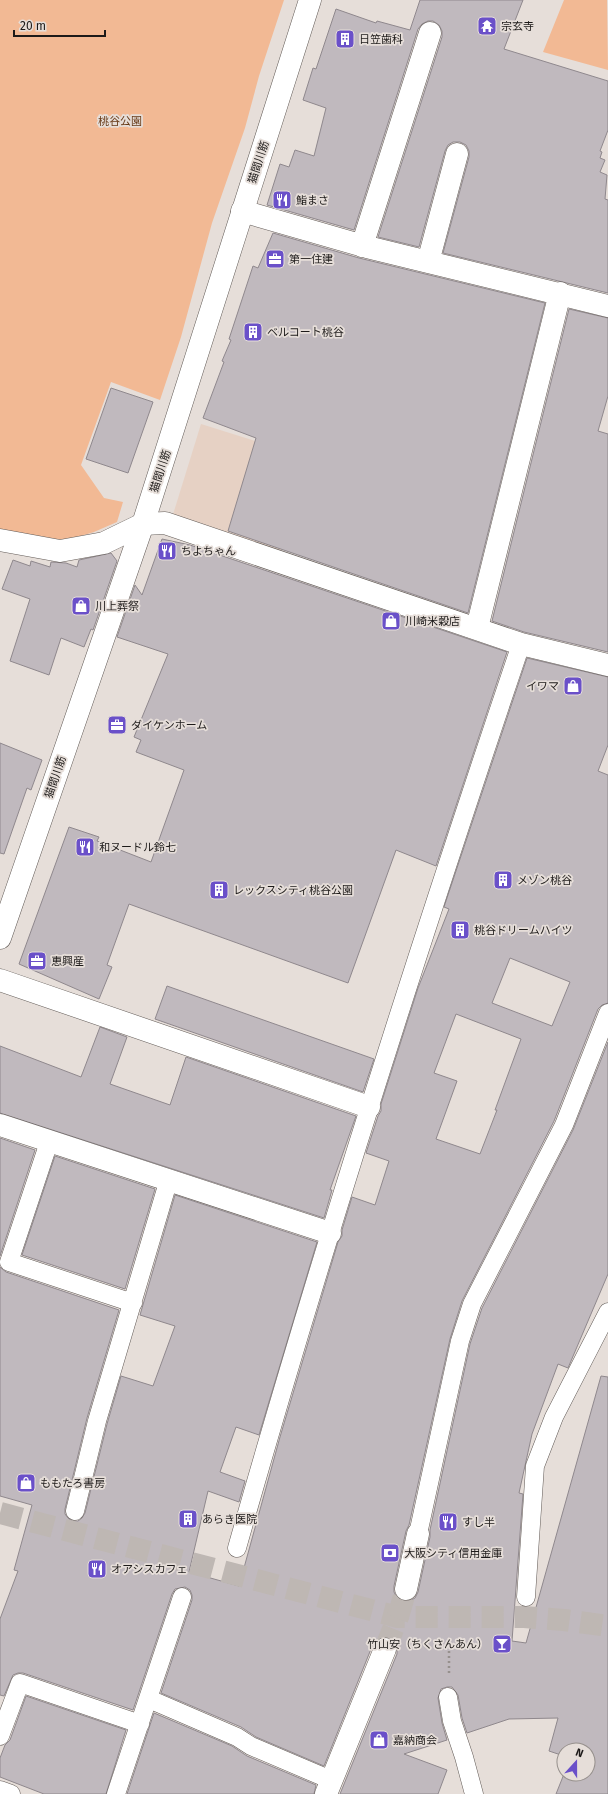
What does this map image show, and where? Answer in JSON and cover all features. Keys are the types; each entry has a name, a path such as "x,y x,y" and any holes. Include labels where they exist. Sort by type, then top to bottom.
{"street":[{"name":"猫間川筋","path":"0,938 143,524 310,0"},
{"path":"362,246 430,33"},
{"path":"428,262 457,154"},
{"path":"242,211 362,246 560,293 608,306"},
{"path":"477,628 560,293"},
{"path":"0,540 60,551 104,543 143,524 165,523 477,628 520,644 608,665"},
{"path":"0,980 369,1107"},
{"path":"0,1125 48,1142 169,1179 330,1232"},
{"path":"406,1589 418,1534"},
{"path":"328,1787 385,1648"}],"lane":[{"path":"237,1548 330,1232 369,1107 473,784 520,644"},
{"path":"418,1534 460,1341 472,1304 564,1125 608,1013"},
{"path":"48,1142 9,1262 133,1303"},
{"path":"75,1511 97,1420 169,1179"},
{"path":"526,1597 535,1466 554,1417 608,1312"},
{"path":"116,1794 182,1597"},
{"path":"0,1736 20,1684 140,1724"},
{"path":"448,1697 452,1721 474,1794"},
{"path":"149,1699 237,1737 328,1787"},
{"path":"0,1790 12,1794"}],"path":[{"path":"448,1697 449,1638"}],"shaded area":[{"path":"201,424 310,458 280,554 171,521"}],"green space":[{"name":"桃谷公園","path":"0,0 284,0 259,76 245,128 212,223 181,337 160,400 111,382 81,465 104,498 123,502 117,522 94,532 64,541 0,533"},
{"path":"564,0 607,0 608,70 543,52"}],"building":[{"path":"420,0 523,0 504,49 608,81 608,130 600,151 602,152 600,158 605,160 600,172 607,175 605,199 608,200 608,293 443,253 469,157 469,151 466,145 460,142 453,142 448,145 445,151 419,247 378,237 442,37 442,31 439,25 433,21 428,21 422,24 418,29 354,230 267,205 280,164 289,167 295,150 314,156 326,108 303,100 313,68 316,69 336,9 376,23 377,21 410,30"},
{"path":"273,233 359,258 545,303 468,613 228,531 256,438 203,418 224,362 222,361 231,340 229,339 253,266 258,268"},
{"path":"569,309 608,318 608,396 598,431 608,434 608,652 524,632 492,621"},
{"path":"111,388 153,402 128,473 86,459"},
{"path":"162,539 190,545 507,652 436,866 396,850 348,983 129,904 107,965 112,967 99,999 19,964 69,827 99,837 97,841 151,862 184,770 136,752 141,740 134,737 168,654 117,637 135,585 142,595"},
{"path":"111,553 117,561 93,630 91,629 84,647 61,638 49,675 10,661 30,599 2,589 13,560 30,566 31,561 50,567 51,562 66,563 77,567 79,560"},
{"path":"527,658 608,677 608,745 598,771 608,775 608,1003 602,1005 598,1009 554,1121 462,1301 450,1339 409,1525 406,1531 394,1592 397,1598 404,1601 409,1601 415,1598 418,1592 470,1344 482,1308 573,1130 608,1042 608,1274 568,1368 558,1364 532,1434 519,1493 523,1494 512,1641 526,1643 601,1376 608,1377 608,1794 556,1794 561,1782 596,1782 596,1742 556,1742 556,1753 549,1751 558,1718 509,1719 467,1733 462,1718 458,1695 452,1687 447,1687 441,1689 438,1698 442,1723 447,1740 404,1754 447,1770 438,1794 340,1794 397,1654 395,1642 390,1638 384,1637 378,1639 373,1644 324,1766 256,1737 241,1727 161,1693 192,1600 190,1590 185,1587 175,1589 172,1594 133,1710 23,1673 13,1675 4,1696 0,1695 0,1619 18,1571 14,1570 32,1505 0,1496 0,1267 6,1272 119,1310 87,1418 65,1509 65,1514 68,1518 72,1521 78,1521 85,1513 107,1424 121,1376 153,1386 175,1326 140,1315 175,1195 317,1242 259,1435 236,1427 220,1472 245,1481 239,1502 208,1491 189,1572 239,1586 280,1437 338,1242 342,1236 342,1230 352,1197 375,1205 389,1161 366,1153 381,1111 381,1104 418,988 449,909 444,907","holes":["510,958 570,982 552,1026 492,1003","456,1014 521,1039 495,1110 497,1110 480,1154 436,1139 457,1081 434,1073"]},
{"path":"0,743 42,760 31,790 27,788 4,854 0,853"},
{"path":"167,986 374,1059 363,1092 155,1019"},
{"path":"100,1027 127,1037 110,1084 170,1105 186,1057 356,1116 330,1190 332,1190 324,1218 0,1113 0,1046 81,1077"},
{"path":"0,1138 35,1150 0,1256"},
{"path":"55,1156 155,1189 125,1289 22,1255"},
{"path":"26,1696 126,1730 106,1794 44,1794 0,1777 0,1758 5,1745 10,1740"},
{"path":"154,1713 232,1746 247,1756 316,1785 314,1794 127,1794"}],"tunnel":[{"path":"0,1513 398,1617 524,1617 564,1620 608,1626"},
{"path":"385,1649 398,1617 406,1589"}],"place":[{"name":"宗玄寺","path":"487,26"},
{"name":"日笠歯科","path":"345,39"},
{"name":"鮨まさ","path":"282,200"},
{"name":"第一住建","path":"275,259"},
{"name":"ベルコート桃谷","path":"253,332"},
{"name":"ちよちゃん","path":"167,551"},
{"name":"川上葬祭","path":"81,606"},
{"name":"川崎米穀店","path":"391,621"},
{"name":"イワマ","path":"573,686"},
{"name":"ダイケンホーム","path":"117,725"},
{"name":"和ヌードル鈴七","path":"85,847"},
{"name":"メゾン桃谷","path":"503,880"},
{"name":"レックスシティ桃谷公園","path":"219,890"},
{"name":"桃谷ドリームハイツ","path":"460,930"},
{"name":"恵興産","path":"37,961"},
{"name":"ももたろ書房","path":"26,1483"},
{"name":"あらき医院","path":"188,1519"},
{"name":"すし半","path":"448,1522"},
{"name":"大阪シティ信用金庫","path":"390,1553"},
{"name":"オアシスカフェ","path":"97,1569"},
{"name":"竹山安（ちくさんあん）","path":"502,1644"},
{"name":"嘉納商会","path":"379,1740"}]}
